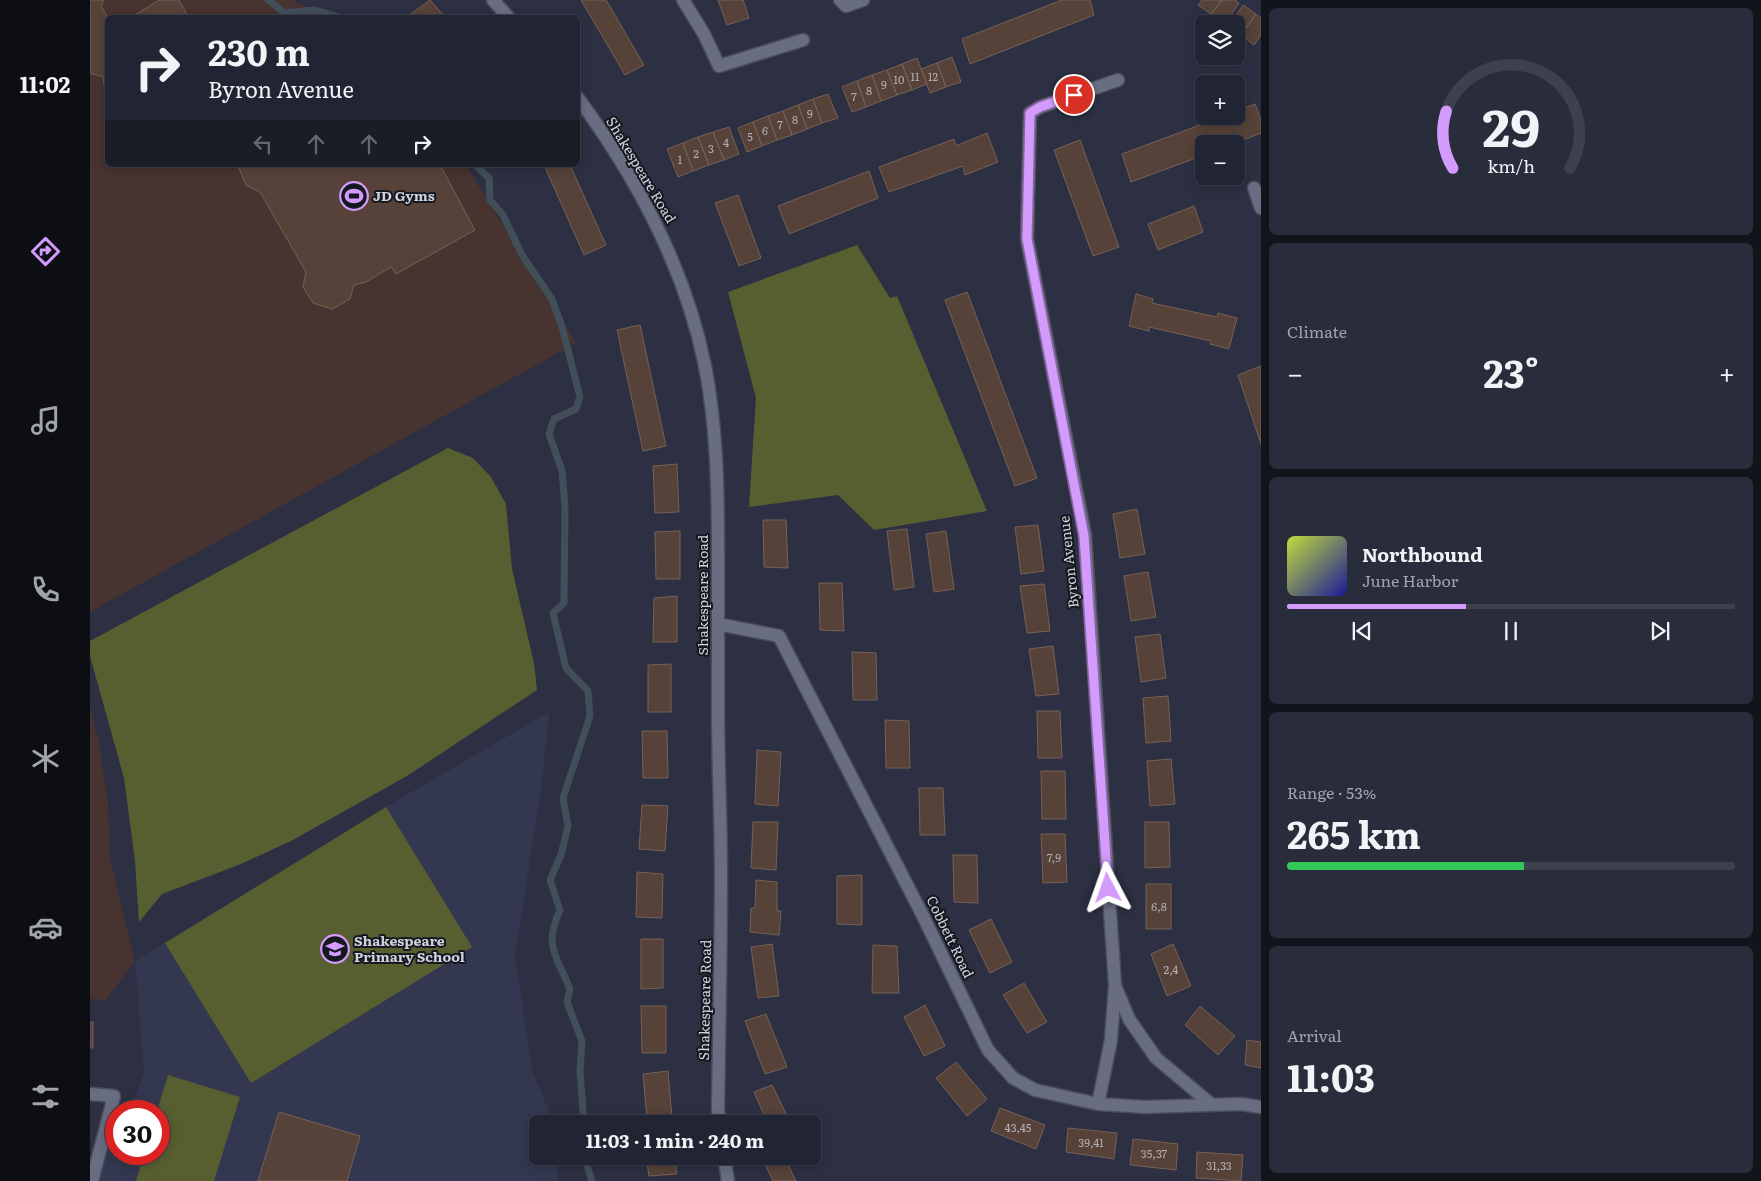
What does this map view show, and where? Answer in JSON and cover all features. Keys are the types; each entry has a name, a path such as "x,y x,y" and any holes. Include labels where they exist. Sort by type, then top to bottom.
{"street":[{"path":"493,0 506,15"},
{"path":"684,0 704,34 719,66 803,40"},
{"path":"840,0 846,6 863,0"},
{"name":"Byron Avenue","path":"1098,1104 1111,1040 1115,985 1084,536 1027,239 1030,113 1040,107 1118,80"},
{"name":"Shakespeare Road","path":"580,101 602,132 654,217 678,273 698,339 711,405 716,457 721,871 719,1115"},
{"path":"1254,188 1261,208"},
{"name":"Cobbett Road","path":"718,624 779,636 922,914 988,1050 1013,1078 1035,1090 1098,1104 1145,1107 1210,1104 1261,1107"},
{"name":"Byron Avenue","path":"1115,985 1129,1020 1156,1058 1210,1104"},
{"path":"90,1094 114,1096 92,1181"},
{"path":"725,1165 728,1181"}],"shaded area":[{"path":"90,0 292,0 325,15 105,15 105,167 467,167 576,343 90,612"},
{"path":"90,707 98,738 108,801 110,858 135,961 106,1000 90,999"},
{"name":"Shakespeare Primary School","path":"549,712 541,790 515,955 532,1070 550,1115 529,1115 529,1165 557,1165 557,1181 98,1181 105,1155 105,1165 170,1165 170,1100 134,1100 144,1072 135,961 386,807"}],"green space":[{"path":"857,245 890,298 897,296 987,511 874,530 838,495 749,507 756,398 728,292"},
{"path":"448,448 473,458 491,477 506,504 512,569 534,663 537,690 407,776 291,841 241,864 162,894 139,922 135,861 124,778 90,656 90,641"},
{"path":"386,807 472,947 251,1083 165,943"},
{"path":"168,1075 240,1097 214,1181 136,1181 141,1165 170,1165 170,1100 160,1100"}],"building":[{"path":"90,0 104,0 101,6 106,15 105,91 103,77 90,73"},
{"path":"159,0 179,0 187,15 135,15"},
{"path":"430,0 443,15 412,15"},
{"path":"581,0 606,0 644,65 625,75"},
{"path":"718,0 743,0 749,18 727,25"},
{"path":"1062,0 1090,0 1094,15 970,64 962,39"},
{"path":"1202,0 1222,0 1211,14 1198,5"},
{"path":"1222,0 1235,0 1239,3 1231,15 1211,14"},
{"path":"1243,5 1256,14 1245,29 1245,15 1236,15"},
{"path":"1256,14 1261,18 1261,35 1254,45 1245,38 1245,29"},
{"path":"952,57 961,82 946,87 937,63"},
{"path":"917,58 927,84 912,90 902,64"},
{"path":"937,63 946,87 930,93 921,69"},
{"path":"902,64 912,90 897,95 887,70"},
{"path":"887,70 897,95 881,101 872,75"},
{"path":"872,75 881,101 866,107 857,81"},
{"path":"857,81 866,107 852,112 842,87"},
{"path":"828,94 838,118 822,123 813,99"},
{"path":"813,99 822,123 807,129 798,105"},
{"path":"1255,104 1261,120 1261,133 1245,139 1245,135 1195,135 1195,158 1131,182 1122,154 1200,125 1245,125 1245,108"},
{"path":"798,105 807,129 792,135 783,111"},
{"path":"783,111 792,135 777,140 768,116"},
{"path":"768,116 777,140 762,146 753,122"},
{"path":"753,122 762,146 747,152 738,128"},
{"path":"729,127 739,154 724,160 713,132"},
{"path":"713,132 724,160 709,165 698,137"},
{"path":"987,133 998,162 965,175 963,166 889,192 879,167 954,139 956,146"},
{"path":"698,137 709,165 693,171 683,143"},
{"path":"1080,140 1119,247 1093,256 1054,150"},
{"path":"683,143 693,171 678,177 667,149"},
{"path":"238,167 441,167 475,230 396,274 391,267 366,282 354,285 350,299 332,309 313,303 303,287 306,272 260,192 246,185"},
{"path":"545,167 571,167 606,245 584,255"},
{"path":"869,171 878,198 789,234 778,206"},
{"path":"738,195 761,258 739,266 715,203"},
{"path":"1194,206 1203,232 1158,250 1148,224"},
{"path":"967,292 1037,478 1015,486 945,300"},
{"path":"1136,294 1153,299 1152,303 1217,317 1218,313 1237,318 1229,349 1210,344 1211,341 1149,327 1149,331 1129,326"},
{"path":"640,325 666,446 643,451 617,330"},
{"path":"1261,366 1261,444 1238,375"},
{"path":"677,464 679,512 655,513 653,466"},
{"path":"1137,509 1145,554 1120,558 1113,514"},
{"path":"763,520 786,520 788,568 764,567"},
{"path":"1038,525 1044,571 1021,574 1015,527"},
{"path":"907,529 914,587 894,590 887,531"},
{"path":"680,531 680,579 656,579 655,532"},
{"path":"946,531 954,589 934,592 926,534"},
{"path":"1148,572 1156,617 1131,621 1124,576"},
{"path":"819,583 842,583 844,631 820,630"},
{"path":"1044,584 1050,631 1027,633 1020,586"},
{"path":"677,596 677,642 653,642 654,598"},
{"path":"1160,634 1166,678 1141,682 1135,637"},
{"path":"1053,646 1059,694 1036,696 1029,649"},
{"path":"852,652 876,653 877,700 853,700"},
{"path":"671,664 671,712 648,712 648,665"},
{"path":"1168,696 1171,741 1146,743 1143,698"},
{"path":"1037,711 1060,711 1062,758 1038,758"},
{"path":"885,720 909,721 910,768 886,768"},
{"path":"642,731 667,731 668,778 643,778"},
{"path":"757,750 781,752 778,806 755,804"},
{"path":"1171,759 1175,804 1150,806 1147,761"},
{"path":"1041,771 1065,771 1066,819 1042,819"},
{"path":"919,788 943,788 945,835 920,835"},
{"path":"642,805 668,806 665,851 639,849"},
{"path":"753,822 778,822 776,870 751,868"},
{"path":"1145,822 1169,822 1170,867 1145,868"},
{"path":"1041,834 1065,834 1067,882 1043,883"},
{"path":"953,855 977,855 978,903 954,902"},
{"path":"637,872 663,874 662,918 636,917"},
{"path":"862,875 862,925 837,924 837,876"},
{"path":"756,880 777,882 777,911 781,911 779,935 750,932 751,908 755,908"},
{"path":"1146,884 1171,884 1171,929 1146,929"},
{"path":"991,919 1012,962 990,973 969,930"},
{"path":"641,939 663,939 663,988 641,989"},
{"path":"772,944 779,996 758,998 751,947"},
{"path":"1173,944 1191,986 1167,996 1151,954"},
{"path":"873,945 897,946 899,993 872,993"},
{"path":"1024,983 1047,1022 1027,1033 1003,995"},
{"path":"925,1005 945,1046 924,1056 904,1017"},
{"path":"641,1006 666,1006 666,1053 642,1053"},
{"path":"1200,1006 1235,1036 1218,1055 1185,1025"},
{"path":"766,1014 787,1067 765,1074 745,1021"},
{"path":"90,1022 93,1022 93,1048 90,1048"},
{"path":"1247,1040 1261,1042 1261,1068 1245,1065"},
{"path":"956,1062 987,1099 967,1116 936,1078"},
{"path":"668,1071 672,1115 647,1115 643,1074"},
{"path":"772,1085 787,1115 764,1115 754,1092"},
{"path":"1000,1108 1045,1125 1036,1149 991,1131"},
{"path":"279,1112 360,1136 347,1181 258,1181"},
{"path":"1068,1128 1117,1133 1114,1159 1066,1152"},
{"path":"1133,1139 1178,1144 1176,1170 1130,1165"},
{"path":"1197,1152 1243,1155 1241,1181 1196,1178"},
{"path":"647,1165 676,1165 677,1174 649,1176"},
{"path":"765,1165 788,1165 796,1181 773,1181"}],"waterway":[{"path":"268,0 285,13 315,10 332,15"},
{"path":"478,167 489,178 490,200 503,215 522,255 552,299 562,327 580,397 576,409 554,419 549,434 562,471 565,507 564,603 553,613 566,668 588,691 590,716 563,798 568,826 561,855 550,880 560,910 555,923 552,943 570,989 567,1002 582,1041 580,1071 583,1115"},
{"path":"587,1165 592,1181"}],"place":[{"name":"JD Gyms","path":"354,196"},
{"name":"Shakespeare Primary School","path":"335,949"}],"route":[{"path":"1074,95 1040,107 1030,113 1027,239 1084,536 1108,888"}]}
